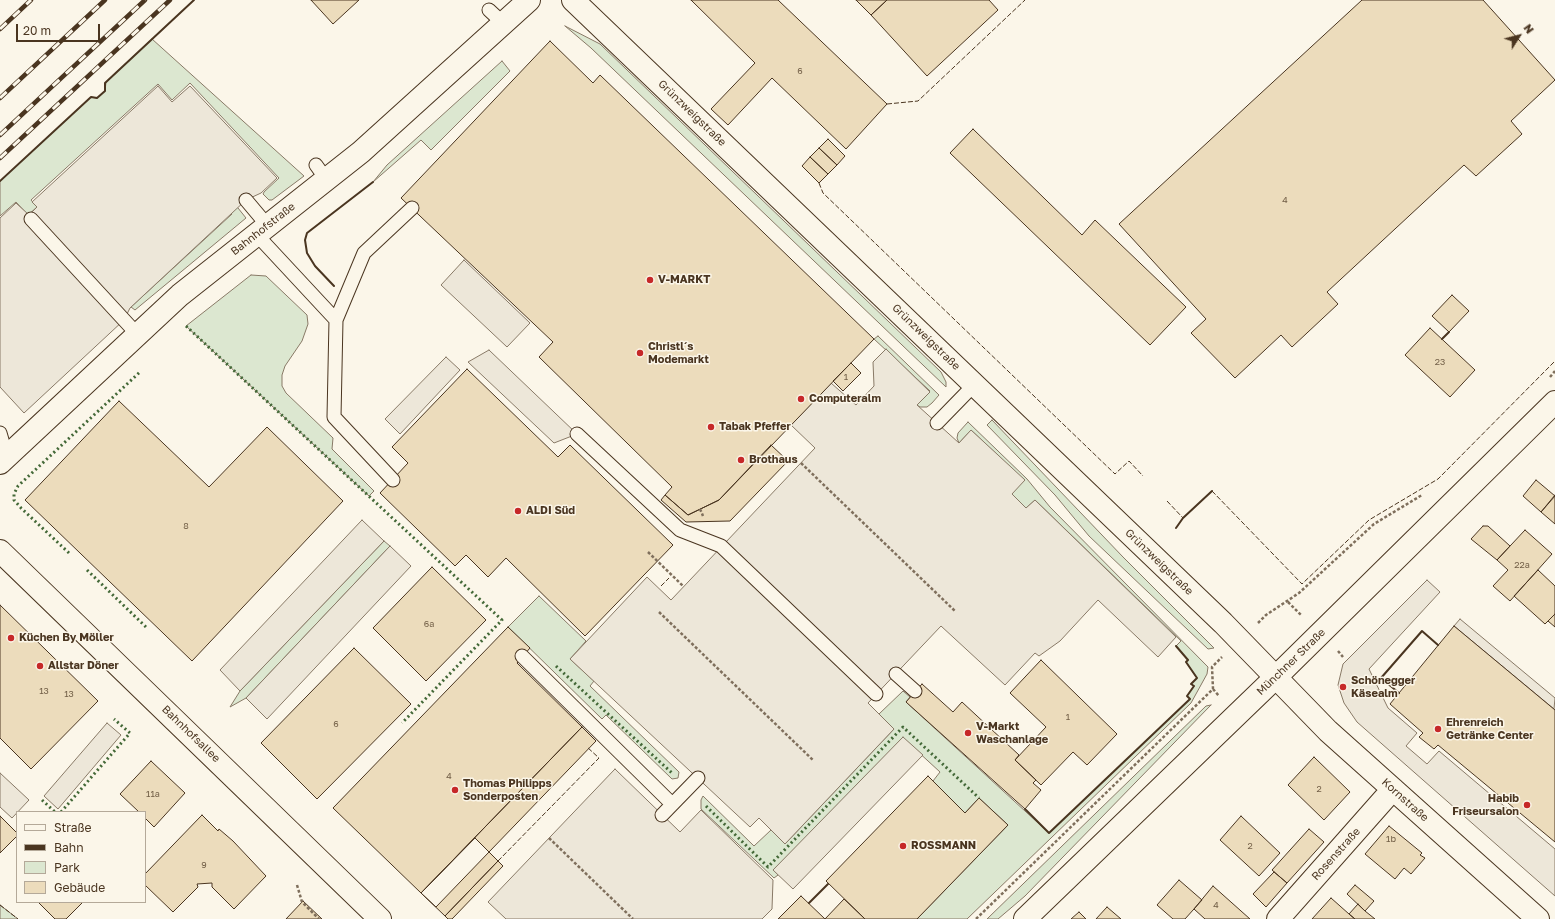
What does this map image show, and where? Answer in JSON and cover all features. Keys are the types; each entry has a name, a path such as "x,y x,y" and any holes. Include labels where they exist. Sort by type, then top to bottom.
{"street":[{"name":"Bahnhofstraße","path":"3,460 180,295 262,229 321,172 361,152 496,17 530,0"},
{"name":"Grünzweigstraße","path":"573,0 975,384 1232,632 1276,677"},
{"name":"Münchner Straße","path":"1025,919 1276,677 1555,402"},
{"name":"Bahnhofsallee","path":"0,551 380,919"},
{"name":"Kornstraße","path":"1276,677 1328,731 1538,919"},
{"name":"Rosenstraße","path":"1278,919 1393,789"}],"lane":[{"path":"246,200 262,229 336,320"},
{"path":"393,480 334,417 336,320 364,253 412,208"},
{"path":"30,219 137,334"},
{"path":"937,423 975,384"},
{"path":"0,434 3,460"},
{"path":"577,434 680,530 721,546 876,694"},
{"path":"522,656 672,804"},
{"path":"896,674 915,691"},
{"path":"662,815 698,778"}],"path":[{"path":"1544,382 1555,371"},
{"path":"800,463 955,611"},
{"path":"1266,615 1299,593 1374,524 1427,492"},
{"path":"648,552 683,586"},
{"path":"659,612 814,761"},
{"path":"976,919 1213,689 1212,667"},
{"path":"549,838 633,919"},
{"path":"297,885 302,902 319,919"}],"green space":[{"path":"565,26 600,44 941,372 946,382 946,387 591,48"},
{"path":"152,39 304,176 272,200 269,200 263,194 279,178 190,83 172,100 158,84 31,200 37,207 28,215 16,202 0,216 0,181 91,97 97,98 105,91 106,82"},
{"path":"502,61 510,71 431,150 421,140 373,182 387,165"},
{"path":"217,197 230,198 246,218 135,310 131,307 232,214"},
{"path":"251,275 266,276 307,315 308,324 302,341 285,366 282,375 282,386 286,393 333,438 332,449 374,491 369,496 186,326"},
{"path":"878,336 939,395 927,407 920,407 917,405 930,391 874,339"},
{"path":"992,420 1123,557 1214,648 1208,649 1089,536 1055,495 987,425"},
{"path":"968,422 1027,479 1050,507 1208,667 1207,674 1191,703 967,919 917,919 1008,825 979,798 965,813 933,781 940,772 903,738 774,870 778,875 774,878 701,809 701,800 703,796 754,846 771,830 785,844 894,729 879,714 903,691 910,697 906,702 1049,833 1190,699 1187,696 1194,686 1191,684 1197,678 1186,662 1188,660 1176,646 1181,641 1035,500 1026,508 1011,494 1024,480 971,430 959,443 957,438 958,433"},
{"path":"384,541 390,546 246,698 230,707 240,691"},
{"path":"539,596 586,641 570,659 594,681 590,686 679,772 678,778 672,779 606,715 602,719 508,627"},
{"path":"1211,705 1025,896 998,919 987,919 1206,706"},
{"path":"0,905 18,919 0,919"}],"shaded area":[{"path":"158,86 172,102 190,86 277,178 261,193 246,200 130,308 124,320 24,413 0,387 0,218 16,203 29,215 37,207 32,202"},
{"path":"464,260 530,323 507,347 441,285"},
{"path":"886,349 930,392 917,405 959,443 971,430 1025,480 1012,494 1026,508 1035,500 1176,637 1158,657 1098,600 1060,641 1039,656 1035,653 1005,685 941,626 868,703 894,729 785,844 759,818 750,827 570,659 647,577 671,600 815,448 791,425 831,383 856,405 874,386 873,362"},
{"path":"489,350 577,434 554,443 468,362"},
{"path":"446,357 460,370 400,434 385,419"},
{"path":"362,520 384,541 240,691 220,670"},
{"path":"390,546 411,566 267,719 246,698"},
{"path":"1427,580 1440,592 1369,669 1388,708 1417,733 1406,746 1427,764 1439,751 1555,849 1555,896 1357,722 1344,703 1338,685 1343,664"},
{"path":"1460,619 1555,698 1554,709 1454,626"},
{"path":"107,723 121,735 58,809 44,796"},
{"path":"903,737 923,755 793,889 773,870"},
{"path":"615,769 680,832 701,810 773,880 772,909 762,919 506,919 488,902"},
{"path":"0,773 29,800 19,811 16,811 16,814 12,818 0,807"}],"building":[{"path":"311,0 359,0 333,24"},
{"path":"691,0 778,0 887,104 846,149 772,78 728,125 711,109 755,63"},
{"path":"856,0 887,0 871,15"},
{"path":"887,0 989,0 998,10 927,76 871,15"},
{"path":"1362,0 1483,0 1555,80 1511,121 1522,134 1476,176 1464,165 1327,292 1338,304 1292,347 1281,335 1235,378 1191,333 1206,319 1119,224"},
{"name":"V-MARKT","path":"550,41 593,83 600,75 874,339 719,500 688,515 665,495 672,487 539,357 553,342 401,198"},
{"path":"973,129 1082,235 1095,220 1186,307 1150,345 950,153"},
{"path":"828,139 845,156 837,165 819,148"},
{"path":"819,148 837,165 828,174 810,157"},
{"path":"810,157 828,174 819,183 802,166"},
{"path":"1452,295 1469,311 1449,332 1432,316"},
{"path":"1430,328 1475,370 1450,397 1405,355"},
{"path":"851,363 861,373 843,391 833,381"},
{"name":"ALDI Süd","path":"467,369 558,457 570,445 673,545 585,636 506,558 488,577 466,555 455,566 380,493 408,463 392,447"},
{"path":"119,401 209,487 267,427 343,501 192,661 25,500"},
{"path":"771,445 788,461 730,521 686,522 661,500 665,495 688,515 719,500"},
{"path":"1536,480 1555,496 1541,512 1523,496"},
{"path":"1555,495 1555,524 1541,512"},
{"path":"1483,526 1488,526 1510,546 1497,560 1471,539"},
{"path":"1525,530 1552,554 1510,601 1493,586 1508,570 1497,560"},
{"path":"432,567 486,620 426,681 373,628"},
{"path":"1538,570 1555,586 1555,614 1545,624 1514,596"},
{"path":"0,605 98,701 31,769 0,738"},
{"path":"1555,614 1555,627 1548,621"},
{"path":"1454,626 1555,710 1555,842 1438,745 1434,749 1419,737 1423,733 1390,704"},
{"path":"508,627 530,648 517,663 582,727 421,893 333,808"},
{"path":"354,648 411,704 317,799 261,743"},
{"path":"1041,660 1117,734 1087,765 1073,752 1041,785 1015,760 1046,727 1010,693"},
{"name":"V-Markt Waschanlage","path":"922,684 953,712 962,702 1019,755 1015,760 1036,780 1033,783 1041,790 1025,809 906,702"},
{"path":"582,727 596,741 436,907 421,893"},
{"path":"1314,757 1350,792 1324,820 1288,785"},
{"path":"151,761 185,793 154,827 146,819 146,811 138,811 120,794"},
{"path":"928,776 965,813 979,798 1008,825 917,919 865,919 826,881"},
{"path":"202,815 218,831 219,829 233,841 266,876 234,909 212,887 212,883 197,884 198,887 173,912 146,886 146,873"},
{"path":"0,816 16,832 16,837 0,853"},
{"path":"1241,816 1280,853 1259,876 1220,840"},
{"path":"1389,826 1422,853 1420,855 1425,858 1411,874 1404,868 1395,879 1365,854"},
{"path":"1309,829 1324,842 1287,883 1272,870"},
{"path":"475,838 498,861 445,916 421,893"},
{"path":"498,861 503,866 452,919 448,919 445,916"},
{"path":"1274,872 1287,883 1266,907 1253,894"},
{"path":"1179,880 1202,900 1185,919 1173,919 1157,905"},
{"path":"1355,885 1374,901 1365,911 1347,894"},
{"path":"1213,886 1250,919 1205,919 1194,909"},
{"path":"801,896 825,919 778,919"},
{"path":"1331,898 1349,914 1355,919 1312,919"},
{"path":"844,899 865,919 825,919"},
{"path":"303,901 322,919 286,919"},
{"path":"39,903 82,903 66,919 55,919"},
{"path":"1358,904 1375,919 1355,919 1349,914"},
{"path":"1107,907 1121,919 1096,919"},
{"path":"1079,912 1086,919 1071,919"}],"railway":[{"path":"0,29 31,0"},
{"path":"0,98 105,0"},
{"path":"0,135 145,0"},
{"path":"0,158 170,0"}],"hedge":[{"path":"186,326 502,620 402,723"},
{"path":"69,553 21,508 14,500 14,494 18,486 141,371"},
{"path":"87,570 147,628"},
{"path":"556,666 672,773"},
{"path":"62,811 130,733 114,719"},
{"path":"706,806 768,867 903,727 979,798"},
{"path":"42,800 54,811"}],"fence":[{"path":"887,104 918,101 1025,0"},
{"path":"819,183 823,193 1115,474 1129,461 1143,476"},
{"path":"1212,491 1302,584 1369,520 1438,479 1555,361"},
{"path":"1167,501 1183,518"},
{"path":"661,586 669,578"},
{"path":"498,861 599,758 587,747"},
{"path":"0,905 18,919"}],"wall":[{"path":"0,181 91,97 97,98 105,91 105,83 194,0"},
{"path":"334,286 315,266 307,253 305,240 307,233 373,182"},
{"path":"1442,339 1449,332"},
{"path":"1176,528 1183,518 1212,491"},
{"path":"1399,693 1381,678 1422,631 1438,645"},
{"path":"1025,809 1049,833 1190,699 1187,696 1194,686 1191,684 1197,678 1186,662 1188,660 1176,646"},
{"path":"809,903 828,884"}],"place":[{"name":"V-MARKT","path":"650,280"},
{"name":"Christl´s Modemarkt","path":"640,353"},
{"name":"Computeralm","path":"801,399"},
{"name":"Tabak Pfeffer","path":"711,427"},
{"name":"Brothaus","path":"741,460"},
{"name":"ALDI Süd","path":"518,511"},
{"name":"Küchen By Möller","path":"11,638"},
{"name":"Allstar Döner","path":"40,666"},
{"name":"Schönegger Käsealm","path":"1343,687"},
{"name":"Ehrenreich Getränke Center","path":"1438,729"},
{"name":"V-Markt Waschanlage","path":"968,733"},
{"name":"Thomas Philipps Sonderposten","path":"455,790"},
{"name":"Habib Friseursalon","path":"1527,805"},
{"name":"ROSSMANN","path":"903,846"}]}
